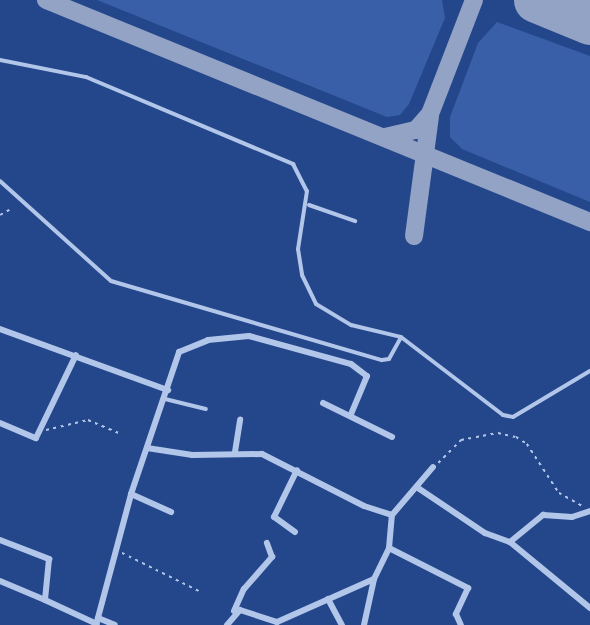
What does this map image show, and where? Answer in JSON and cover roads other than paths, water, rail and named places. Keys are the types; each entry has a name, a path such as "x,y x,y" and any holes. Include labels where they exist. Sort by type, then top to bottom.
{"street":[{"path":"0,329 168,390"},
{"path":"97,622 131,494 179,352 208,339 249,336 362,370 367,376 351,414"},
{"path":"0,423 32,438 41,429 76,355"},
{"path":"323,403 351,414 392,437"},
{"path":"235,452 240,419"},
{"path":"147,448 192,455 235,452 262,454 297,470 355,502 392,515"},
{"path":"364,625 374,579 390,548 392,515 418,488 433,467"},
{"path":"295,532 274,517 297,470"},
{"path":"418,488 485,533 510,542 590,608"},
{"path":"131,494 171,512"},
{"path":"510,542 543,515 572,517 590,511"},
{"path":"0,540 48,559 45,600"},
{"path":"227,625 244,589 272,557 267,543"},
{"path":"390,548 468,588 456,614 461,625"},
{"path":"234,611 272,623 374,579"},
{"path":"0,581 97,622 115,625"},
{"path":"328,599 342,625"}],"lane":[{"path":"0,60 86,77 279,156 299,171 309,205 298,249 302,275 316,303 351,325 401,337 503,415 513,417 590,371"},
{"path":"0,181 111,281 382,360 389,359 401,337"},
{"path":"309,205 355,221"},
{"path":"165,399 206,409"}]}
